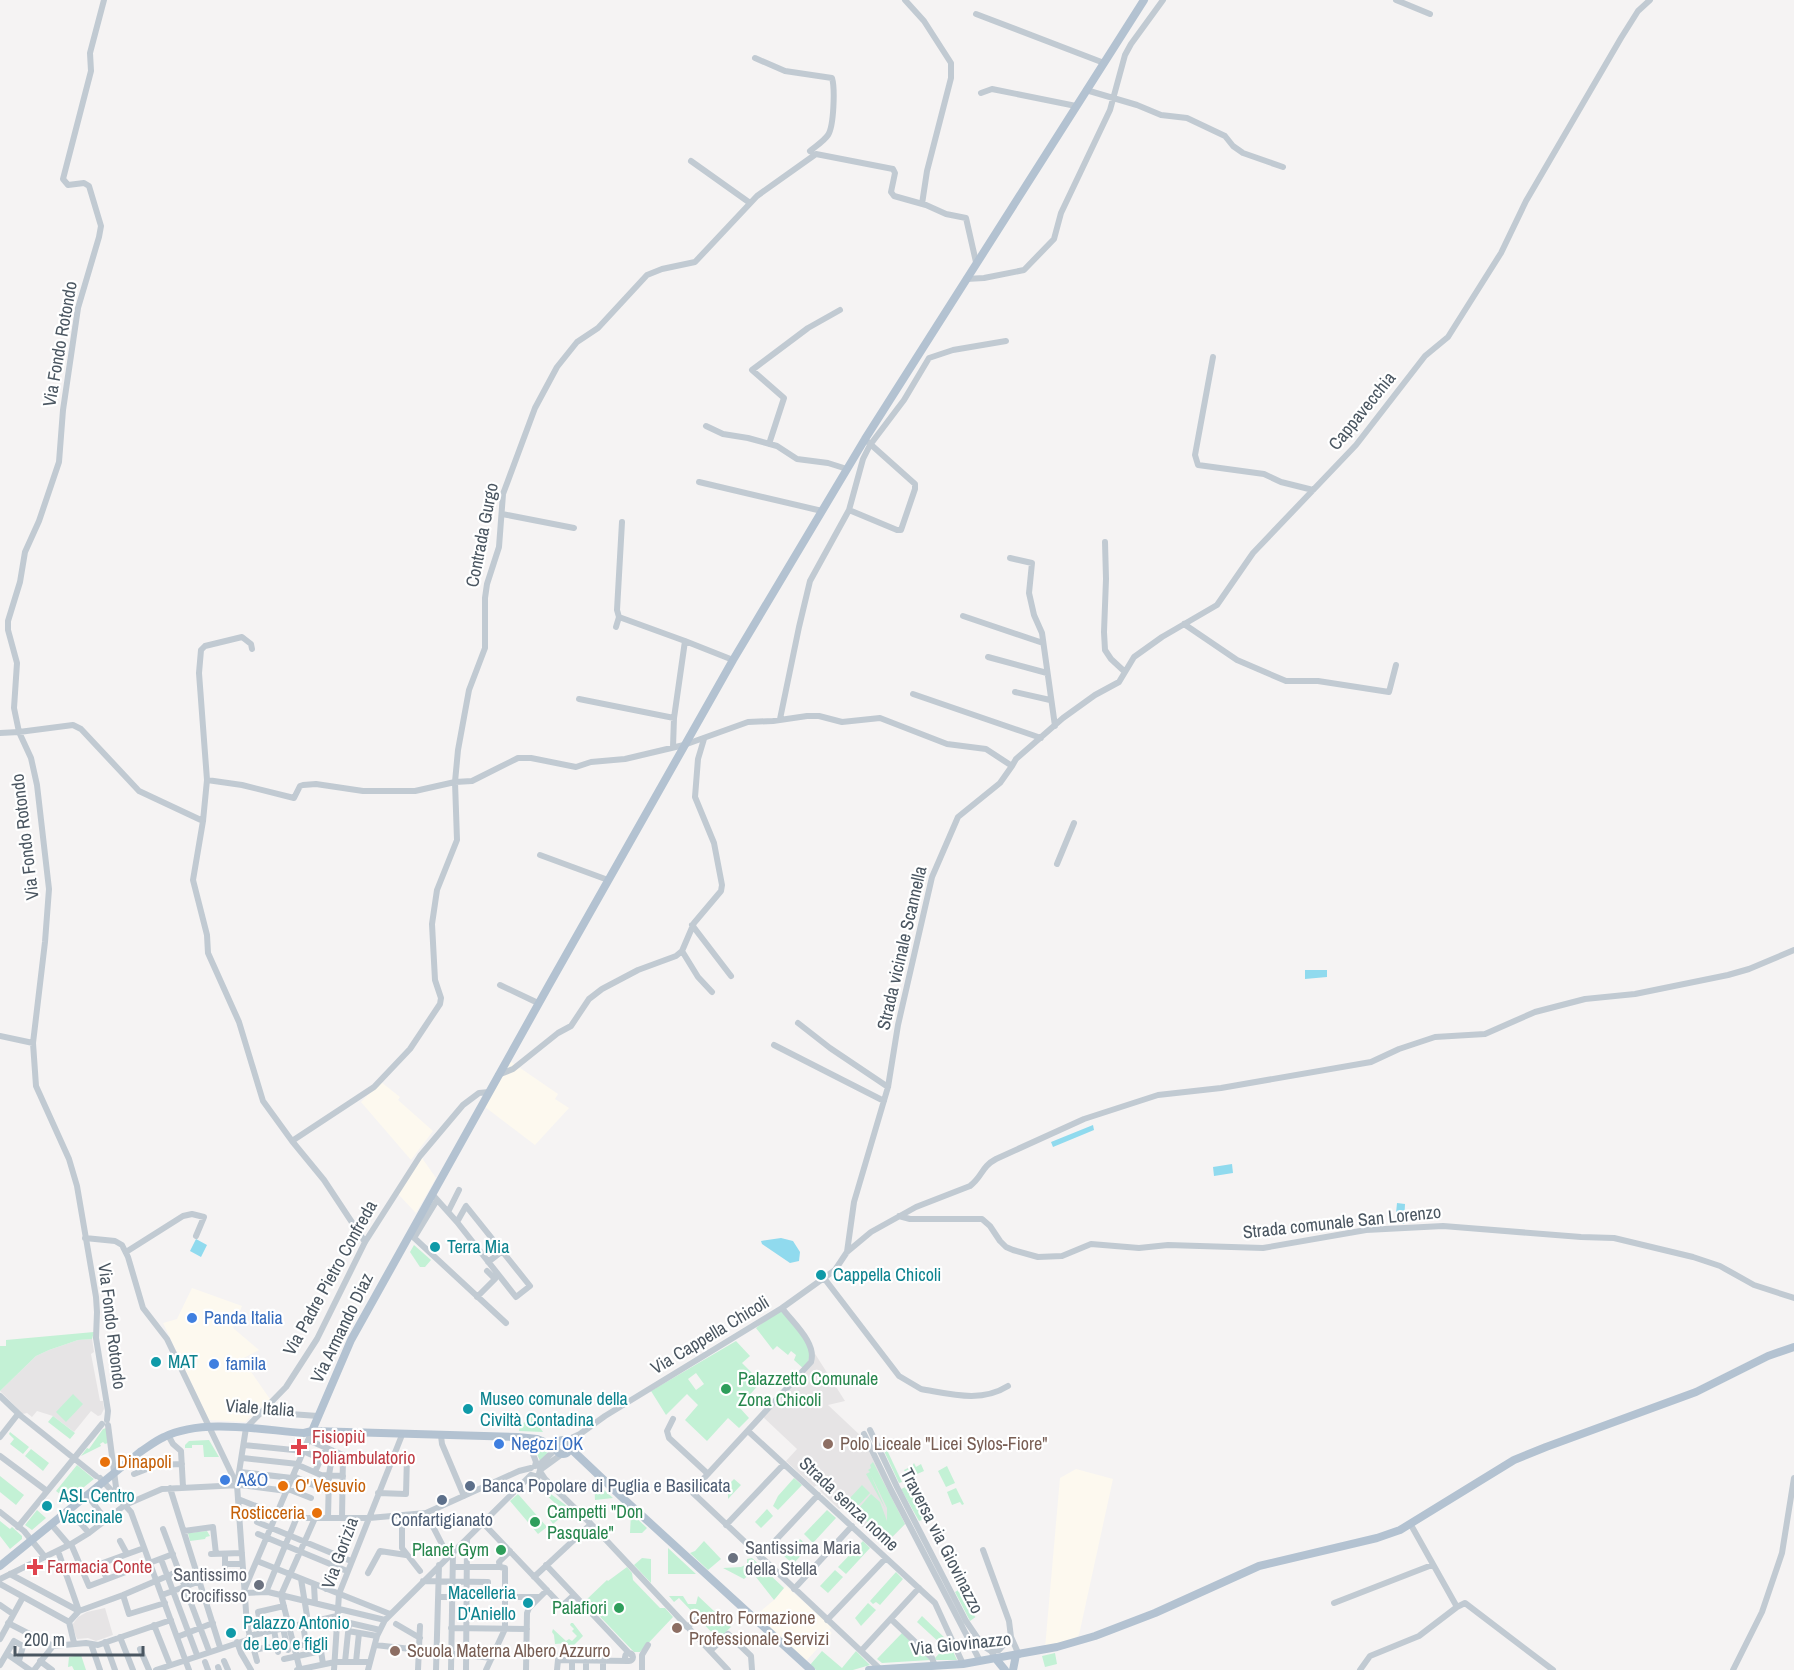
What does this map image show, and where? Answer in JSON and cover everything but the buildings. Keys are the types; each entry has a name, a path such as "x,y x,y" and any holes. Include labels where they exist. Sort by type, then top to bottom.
{"main road":[{"name":"Via Armando Diaz","path":"310,1436 351,1340 435,1197 487,1095 538,1003 733,660 847,469 868,442 976,262 1144,0"},
{"name":"Via Giovinazzo","path":"869,1670 963,1664 980,1661 993,1655 1014,1656 1057,1647 1095,1636 1155,1613 1259,1566 1377,1538 1411,1525 1514,1460 1696,1392 1768,1356 1794,1347"},
{"name":"Viale Italia","path":"0,1566 100,1479 168,1435 208,1424"},
{"name":"Viale Italia","path":"114,1470 143,1444 162,1432 181,1426 208,1424 304,1428 310,1436 547,1438 563,1447"},
{"path":"563,1447 804,1670"},
{"path":"563,1447 811,1670"},
{"name":"Viale Italia","path":"0,1560 87,1496 100,1479"},
{"path":"993,1655 1005,1670"},
{"path":"1013,1670 1014,1656"}],"street":[{"name":"Via Fondo Rotondo","path":"104,0 90,53 91,71 63,179 68,185 84,183 89,186 100,219 99,237 78,308 63,410 59,462 39,521 25,552 20,582 8,621 8,630 17,663 14,698 19,732 30,758 37,786 49,889 33,1043 36,1086 69,1159 78,1186 96,1297 96,1338 108,1411 106,1423 117,1497"},
{"path":"905,0 924,21 952,67 927,171 922,204"},
{"path":"966,279 1024,270 1054,239 1061,213 1114,99 1125,55 1163,0"},
{"path":"1396,0 1430,14"},
{"name":"Cappavecchia","path":"1012,766 1016,759 1055,726 1095,695 1119,681 1134,657 1216,605 1253,553 1356,445 1425,356 1451,333 1501,254 1526,201 1621,38 1638,11 1650,0"},
{"path":"976,14 1104,63"},
{"path":"755,58 785,70 832,78 834,96 830,130 827,136 810,151"},
{"path":"981,93 992,89 1076,106"},
{"path":"1086,90 1137,105 1161,115 1187,118 1225,136 1243,153 1283,167"},
{"name":"Contrada Gurgo","path":"292,1142 374,1087 410,1049 440,1004 441,998 435,980 432,924 437,890 458,840 455,782 458,750 469,690 485,648 485,598 487,584 497,557 503,494 535,408 557,367 577,342 598,328 647,275 695,261 757,196 816,154 895,170 891,194 946,214 966,218 976,262"},
{"path":"691,161 750,204"},
{"path":"770,444 784,398 752,370 808,328 840,310"},
{"path":"780,719 810,581 849,510 868,442 904,400 929,358 1006,341"},
{"path":"1213,357 1195,455 1198,465 1264,474 1281,482 1312,490"},
{"path":"706,426 723,434 779,447 798,459 824,462 847,469"},
{"path":"849,510 901,530 915,489 915,484 868,442"},
{"path":"699,482 822,511"},
{"path":"502,514 574,528"},
{"path":"616,627 619,617 617,610 621,522"},
{"path":"1105,542 1107,579 1105,650 1125,672"},
{"path":"1010,558 1032,563 1029,593 1034,615 1042,633 1055,726"},
{"path":"963,616 1043,643"},
{"path":"619,617 733,660"},
{"path":"1184,624 1238,660 1287,681 1318,681 1389,692 1396,665"},
{"path":"252,649 251,644 242,637 204,646 201,650 199,673 207,780 193,880 207,935 208,953 244,1036 259,1094 292,1142 324,1180 365,1242"},
{"path":"673,747 674,718 685,641"},
{"path":"988,657 1047,674"},
{"path":"1015,692 1050,700"},
{"path":"912,694 1041,738"},
{"path":"579,699 674,718"},
{"path":"207,780 242,785 294,798 300,786 316,784 349,790 416,790 472,781 518,758 531,758 576,767 591,762 625,759 684,745 748,722 807,716 850,723 880,718 947,744 986,749 1012,766"},
{"path":"0,732 19,732 64,725 81,729 139,791 203,821"},
{"path":"498,1076 513,1069 558,1033 571,1026 589,999 602,989 639,969 668,960 682,951 692,925 722,888 714,843 695,797 698,759 704,739"},
{"name":"Strada vicinale Scannella","path":"848,1252 854,1202 888,1087 898,1026 935,866 958,817 1000,783 1012,766"},
{"path":"1057,864 1074,823"},
{"path":"540,855 608,880"},
{"path":"692,925 731,976"},
{"path":"682,951 712,992"},
{"name":"Via Cappella Chicoli","path":"537,1469 605,1416 782,1308 835,1269 848,1252 865,1236 916,1207 970,1186 978,1180 985,1165 1049,1133 1158,1095 1221,1088 1371,1062 1393,1051 1435,1038 1485,1034 1535,1012 1585,999 1635,994 1728,975 1794,951"},
{"path":"500,985 538,1003"},
{"path":"798,1023 830,1048 888,1087"},
{"path":"0,1036 33,1043"},
{"path":"774,1045 884,1101"},
{"name":"Via Padre Pietro Confreda","path":"248,1426 286,1387 323,1329 365,1242 420,1156 458,1109 474,1096 487,1095"},
{"path":"448,1212 459,1190"},
{"path":"435,1197 516,1297 530,1286 466,1206 457,1222"},
{"path":"126,1252 188,1215 204,1217 196,1236"},
{"name":"Strada comunale San Lorenzo","path":"899,1216 910,1219 982,1219 1006,1247 1012,1251 1038,1257 1059,1257 1091,1244 1139,1248 1167,1245 1263,1248 1366,1230 1443,1226 1614,1238 1720,1266 1754,1286 1794,1298"},
{"path":"412,1236 506,1323"},
{"path":"85,1238 117,1241 126,1252 143,1308 167,1339 237,1485"},
{"path":"488,1262 501,1252"},
{"path":"477,1297 495,1279 487,1271"},
{"path":"824,1278 899,1376 921,1389 972,1397 993,1394 1008,1386"},
{"path":"782,1308 810,1344 813,1356 807,1367 694,1489 693,1493 879,1668"},
{"path":"0,1395 18,1414 100,1479 131,1512 189,1669"},
{"path":"262,1412 318,1416"},
{"path":"0,1437 18,1414"},
{"path":"673,1419 667,1431 669,1438 708,1474"},
{"path":"18,1527 74,1458 106,1423"},
{"path":"248,1426 237,1485 247,1625 257,1661"},
{"name":"Strada senza nome","path":"748,1431 937,1606 963,1664"},
{"name":"Traversa via Giovinazzo","path":"867,1432 980,1661"},
{"path":"168,1435 181,1451 183,1487"},
{"name":"Via Gorizia","path":"334,1670 339,1594 402,1435"},
{"path":"310,1436 329,1449 356,1457"},
{"name":"Via Armando Diaz","path":"245,1591 310,1436"},
{"path":"441,1436 442,1444 464,1496"},
{"path":"527,1438 537,1469 536,1477 531,1475"},
{"path":"244,1445 303,1452 321,1459"},
{"path":"315,1472 329,1449"},
{"path":"328,1518 329,1449"},
{"path":"342,1518 343,1455"},
{"path":"378,1493 406,1494 407,1455 394,1455"},
{"path":"0,1456 47,1491"},
{"path":"243,1458 298,1464 315,1472 342,1476"},
{"path":"134,1474 157,1465 182,1464"},
{"path":"726,1526 784,1464"},
{"path":"238,1499 297,1518 369,1518 426,1513 519,1471 537,1469"},
{"path":"368,1670 378,1633 390,1614 531,1475 530,1470 537,1469"},
{"path":"537,1469 728,1670"},
{"path":"240,1472 292,1477 328,1492"},
{"path":"1733,1670 1762,1612 1782,1553 1794,1478"},
{"path":"0,1579 70,1545 125,1505 140,1497 170,1488 237,1485 287,1490 310,1498"},
{"path":"170,1488 220,1647"},
{"path":"760,1557 818,1495"},
{"path":"87,1496 106,1520"},
{"path":"69,1509 89,1533"},
{"path":"0,1512 30,1539 45,1557"},
{"path":"426,1513 450,1554 453,1567 450,1670"},
{"path":"402,1515 402,1548 420,1570"},
{"path":"266,1592 297,1518"},
{"path":"315,1518 281,1594 286,1627 299,1670 335,1662 370,1662"},
{"path":"256,1522 351,1561"},
{"path":"483,1523 562,1606 574,1595"},
{"path":"51,1524 70,1545 89,1586 173,1554"},
{"path":"539,1597 536,1579 546,1565 591,1524"},
{"path":"1411,1525 1457,1607"},
{"path":"794,1589 852,1526"},
{"path":"184,1531 213,1527 213,1554 242,1553"},
{"path":"163,1529 208,1651"},
{"path":"258,1534 348,1571"},
{"path":"466,1670 467,1539"},
{"path":"120,1541 127,1554"},
{"path":"107,1579 100,1563 144,1548"},
{"path":"983,1550 1009,1621 1014,1656"},
{"path":"58,1551 79,1611"},
{"path":"368,1573 380,1551 406,1555"},
{"path":"486,1670 505,1629 506,1597 503,1568 499,1562 510,1551"},
{"path":"162,1595 225,1572 225,1554"},
{"path":"453,1567 503,1568 516,1558"},
{"path":"827,1620 886,1558"},
{"path":"161,1559 197,1655"},
{"path":"257,1561 390,1614"},
{"path":"226,1564 242,1564"},
{"path":"436,1670 439,1565"},
{"path":"546,1565 622,1645 627,1658"},
{"path":"1334,1603 1432,1565"},
{"path":"326,1589 335,1566"},
{"path":"69,1622 79,1611 179,1571"},
{"path":"10,1574 79,1611"},
{"path":"291,1648 306,1644 301,1579"},
{"name":"Traversa via Giovinazzo","path":"941,1580 983,1646 993,1655"},
{"path":"423,1581 488,1582 488,1597"},
{"path":"0,1584 69,1622 74,1643"},
{"path":"314,1585 315,1603"},
{"path":"861,1651 919,1588"},
{"path":"526,1670 527,1612 547,1590"},
{"path":"245,1591 281,1594 315,1603 349,1623 378,1633"},
{"path":"123,1595 129,1614 165,1603"},
{"path":"0,1639 22,1597"},
{"path":"439,1597 539,1597"},
{"path":"1360,1670 1370,1656 1419,1636 1465,1603 1553,1670"},
{"path":"0,1605 12,1614"},
{"path":"247,1625 260,1622 258,1612 284,1606"},
{"path":"8,1623 53,1646 74,1643 91,1644 105,1642 154,1626 192,1607"},
{"path":"156,1670 274,1630 337,1615 385,1620"},
{"path":"687,1627 697,1619"},
{"path":"891,1619 932,1659 935,1666"},
{"path":"177,1637 213,1623"},
{"path":"345,1662 349,1623"},
{"path":"396,1624 420,1638"},
{"path":"154,1626 170,1665"},
{"path":"418,1670 420,1626"},
{"path":"451,1628 526,1629"},
{"path":"274,1630 278,1652"},
{"path":"348,1632 378,1633"},
{"path":"356,1662 359,1633"},
{"path":"710,1651 728,1634 751,1656 752,1670"},
{"path":"120,1637 133,1670"},
{"path":"993,1655 1011,1637"},
{"path":"1011,1637 1014,1656"},
{"path":"6,1670 0,1665 14,1641 23,1646 17,1670"},
{"path":"105,1642 115,1670"},
{"path":"237,1642 251,1670"},
{"path":"91,1644 100,1670"},
{"path":"642,1670 643,1653 648,1645"},
{"path":"7,1654 32,1670 53,1646"},
{"path":"375,1646 492,1658"},
{"path":"254,1650 268,1647"},
{"path":"140,1649 148,1670"},
{"path":"284,1659 312,1653 319,1665"},
{"path":"526,1653 572,1660 627,1658 642,1660"},
{"path":"557,1657 557,1670"},
{"path":"619,1670 627,1658"},
{"path":"572,1660 572,1670"},
{"path":"586,1660 586,1670"},
{"path":"603,1660 603,1670"},
{"path":"40,1661 52,1670"},
{"path":"224,1661 228,1670"},
{"path":"205,1662 208,1670"}],"shaded area":[{"path":"510,1061 558,1094 555,1099 569,1108 535,1145 485,1107"},
{"path":"381,1082 400,1097 398,1100 433,1131 411,1160 361,1102"},
{"path":"422,1158 436,1178 416,1213 398,1194"},
{"path":"192,1288 242,1306 233,1328 259,1350 242,1359 270,1399 245,1422 209,1420 163,1323 177,1319"},
{"path":"92,1339 94,1352 91,1354 100,1401 103,1401 104,1409 98,1416 91,1411 74,1432 53,1416 37,1411 32,1417 27,1413 23,1414 0,1391 36,1356 78,1340"},
{"name":"Polo Liceale \"Licei Sylos-Fiore\"","path":"812,1349 845,1401 828,1405 862,1437 905,1524 884,1546 841,1508 839,1509 820,1491 817,1485 814,1487 786,1461 797,1449 762,1416 807,1367"},
{"path":"1076,1469 1113,1479 1079,1635 1072,1640 1045,1648 1060,1478"},
{"path":"786,1586 832,1627 829,1630 832,1633 805,1662 755,1616"},
{"path":"105,1608 113,1635 96,1641 88,1638 77,1639 72,1625 78,1617 87,1612"}],"green space":[{"path":"414,1245 431,1260 425,1267 420,1267 410,1252"},
{"path":"782,1308 812,1349 805,1370 794,1360 796,1355 791,1351 788,1355 777,1346 773,1350 756,1328"},
{"path":"94,1332 92,1339 78,1340 36,1356 0,1391 0,1346 6,1346 6,1340"},
{"path":"736,1341 750,1356 742,1363 761,1382 739,1407 749,1418 739,1428 728,1418 707,1441 685,1420 698,1405 687,1394 666,1415 651,1391","holes":["696,1373 704,1384 696,1390 688,1379"]},
{"path":"73,1394 83,1404 66,1422 56,1412"},
{"path":"53,1416 75,1433 70,1439 48,1422"},
{"path":"532,1416 543,1432 519,1431 520,1426"},
{"path":"106,1428 108,1443 103,1442 101,1446 81,1456 103,1429"},
{"path":"10,1432 29,1447 23,1454 10,1444 14,1439 9,1434"},
{"path":"209,1440 219,1457 204,1457 203,1445 192,1445 192,1448 185,1448 189,1441"},
{"path":"533,1445 547,1445 551,1449 540,1461"},
{"path":"31,1449 49,1463 43,1471 25,1456"},
{"path":"887,1450 902,1482 899,1483 884,1451"},
{"path":"873,1462 905,1524 888,1541 889,1534 884,1537 845,1501 847,1499 858,1509 871,1494 880,1502 887,1521 887,1508 871,1475 885,1508 866,1474 870,1472 868,1470"},
{"path":"914,1463 916,1467 921,1464 924,1471 908,1478 904,1470"},
{"path":"77,1465 94,1479 68,1500 56,1491"},
{"path":"947,1466 955,1483 946,1487 938,1471"},
{"path":"0,1476 24,1495 16,1505 0,1492"},
{"path":"794,1478 802,1485 778,1510 773,1506 778,1496"},
{"path":"734,1479 741,1485 728,1499 728,1491 722,1491"},
{"path":"594,1481 613,1498 595,1500"},
{"path":"536,1483 571,1509 553,1524 546,1514 549,1511 552,1514 556,1510 553,1507 556,1504 535,1485"},
{"path":"862,1485 870,1493 857,1507 849,1499"},
{"path":"910,1485 918,1503 922,1501 926,1507 923,1508 926,1516 931,1517 919,1521 901,1489"},
{"path":"956,1488 964,1504 962,1505 960,1502 952,1505 947,1492"},
{"path":"518,1494 547,1527 538,1534 510,1501"},
{"path":"767,1509 773,1516 761,1528 755,1522"},
{"path":"37,1510 46,1518 32,1530 25,1525"},
{"path":"827,1510 836,1518 813,1543 804,1534"},
{"path":"631,1513 647,1528 642,1533 630,1533"},
{"path":"0,1521 10,1529 12,1527 22,1536 22,1539 10,1549 0,1536"},
{"path":"207,1531 210,1536 205,1539 190,1541 188,1533"},
{"path":"800,1539 809,1547 793,1564 784,1556"},
{"path":"704,1541 721,1559 708,1570 690,1553"},
{"path":"863,1541 870,1548 846,1574 838,1567"},
{"path":"668,1548 696,1574 668,1574"},
{"path":"642,1558 651,1559 651,1583 634,1565"},
{"path":"752,1558 784,1588 774,1600 752,1572 744,1579 723,1568 741,1567 747,1564 747,1559"},
{"path":"627,1567 632,1573 633,1580 660,1608 665,1608 673,1617 640,1652 634,1652 585,1601 607,1580"},
{"path":"835,1570 843,1577 828,1593 820,1586"},
{"path":"896,1572 903,1579 880,1605 876,1602 873,1604 870,1601"},
{"path":"962,1588 967,1590 966,1593 975,1617 977,1616 970,1621 955,1592"},
{"path":"669,1596 683,1596 688,1604 696,1604 698,1596 731,1627 718,1639 679,1598 674,1602"},
{"path":"868,1603 876,1610 861,1626 855,1618"},
{"path":"922,1616 947,1640 942,1645 917,1622"},
{"path":"571,1623 583,1636 574,1645 555,1644 553,1629 566,1641 569,1639 572,1641 577,1636 572,1631 574,1629"},
{"path":"902,1633 930,1660 882,1663 877,1659"},
{"path":"949,1643 957,1660 936,1660 935,1658"},
{"path":"822,1651 842,1668 856,1651 870,1665 853,1670 816,1670 810,1665"},
{"path":"1055,1653 1057,1664 1045,1667 1042,1656"},
{"path":"81,1655 86,1670 74,1670 72,1666 68,1667 69,1657"}],"water":[{"path":"1305,970 1327,970 1327,977 1305,979"},
{"path":"1093,1125 1094,1130 1053,1147 1051,1142"},
{"path":"1232,1164 1233,1173 1214,1176 1213,1167"},
{"path":"1397,1203 1405,1204 1404,1224 1395,1224"},
{"path":"781,1238 793,1241 800,1252 799,1261 790,1263 761,1241"},
{"path":"196,1239 207,1245 201,1257 190,1251"}],"place":[{"name":"Terra Mia","path":"435,1247"},
{"name":"Cappella Chicoli","path":"821,1275"},
{"name":"Panda Italia","path":"192,1318"},
{"name":"MAT","path":"156,1362"},
{"name":"famila","path":"214,1364"},
{"name":"Palazzetto Comunale Zona Chicoli","path":"726,1389"},
{"name":"Museo comunale della Civiltà Contadina","path":"468,1409"},
{"name":"Negozi OK","path":"499,1444"},
{"name":"Polo Liceale \"Licei Sylos-Fiore\"","path":"828,1444"},
{"name":"Fisiopiù Poliambulatorio","path":"299,1447"},
{"name":"Dinapoli","path":"105,1462"},
{"name":"A&O","path":"225,1480"},
{"name":"O' Vesuvio","path":"283,1486"},
{"name":"Banca Popolare di Puglia e Basilicata","path":"470,1486"},
{"name":"Confartigianato","path":"442,1500"},
{"name":"ASL Centro Vaccinale","path":"47,1506"},
{"name":"Rosticceria","path":"317,1513"},
{"name":"Campetti \"Don Pasquale\"","path":"535,1522"},
{"name":"Planet Gym","path":"501,1550"},
{"name":"Santissima Maria della Stella","path":"733,1558"},
{"name":"Farmacia Conte","path":"35,1567"},
{"name":"Santissimo Crocifisso","path":"259,1585"},
{"name":"Macelleria D'Aniello","path":"528,1603"},
{"name":"Palafiori","path":"619,1608"},
{"name":"Centro Formazione Professionale Servizi","path":"677,1628"},
{"name":"Palazzo Antonio de Leo e figli","path":"231,1633"},
{"name":"Scuola Materna Albero Azzurro","path":"395,1651"}]}
